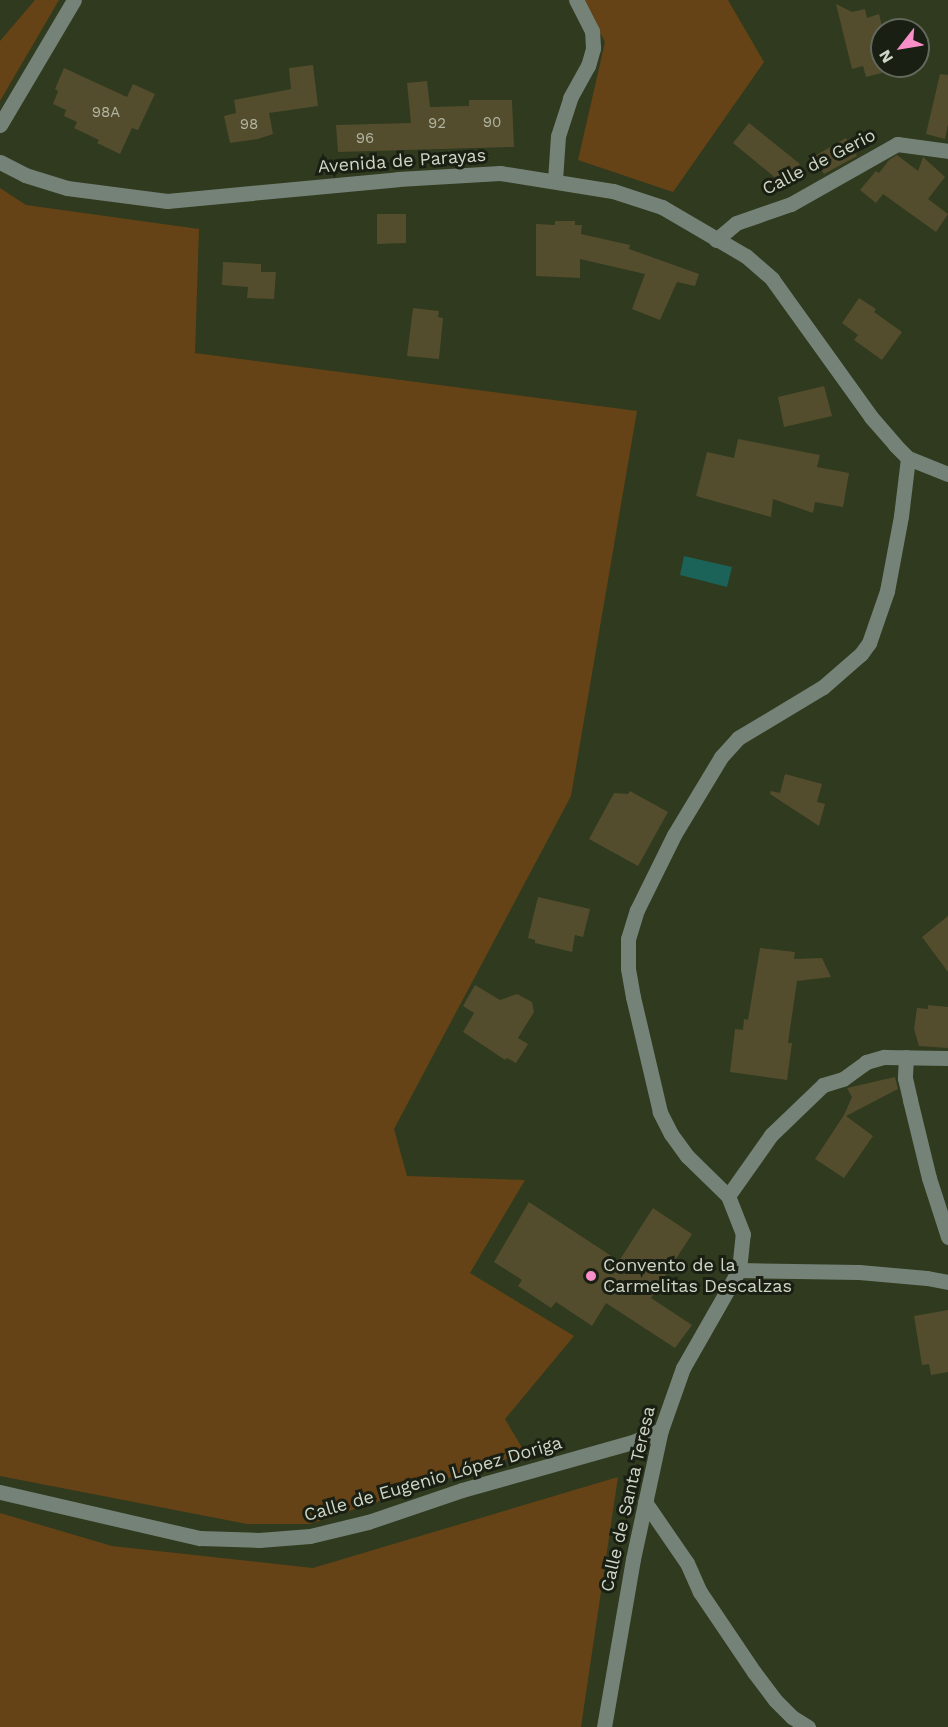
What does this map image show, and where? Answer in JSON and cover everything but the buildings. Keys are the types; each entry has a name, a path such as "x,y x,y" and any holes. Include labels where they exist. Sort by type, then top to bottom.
{"street":[{"path":"0,125 74,0"},
{"path":"555,180 558,136 570,98 588,66 593,48 592,31 576,0"},
{"name":"Calle de Gerio","path":"716,240 736,223 791,204 897,144 948,151"},
{"name":"Avenida de Parayas","path":"0,162 26,175 67,188 167,201 460,174 500,173 613,190 662,207 746,256 772,279 871,417 908,458 948,474"},
{"name":"Calle de Santa Teresa","path":"604,1727 610,1678 661,1430 683,1368 739,1270 743,1234 728,1196 687,1156 671,1134 660,1112 633,997 628,968 628,939 637,910 674,836 721,757 745,733 823,687 861,654 869,643 887,591 901,516 908,458"},
{"path":"728,1196 771,1135 790,1114 823,1085 843,1079 866,1062 884,1057 948,1058"},
{"path":"906,1057 905,1078 912,1110 948,1237"},
{"path":"739,1270 859,1272 948,1282"},
{"name":"Calle de Eugenio López Doriga","path":"0,1492 200,1538 259,1540 310,1536 368,1522 462,1490 633,1442 661,1430"},
{"path":"645,1502 687,1563 700,1592 754,1672 792,1717 808,1727"}],"shaded area":[{"path":"35,0 59,0 0,101 0,41"},
{"path":"582,0 728,0 764,62 673,192 578,160 605,42"},
{"path":"0,188 26,205 199,229 195,353 637,411 571,796 394,1129 407,1176 525,1180 470,1273 574,1336 505,1419 525,1453 310,1524 247,1524 0,1476"},
{"path":"618,1477 581,1727 0,1727 0,1513 112,1546 313,1568"}],"water":[{"path":"684,556 732,567 727,587 680,575"}],"place":[{"name":"Convento de la Carmelitas Descalzas","path":"591,1276"}]}
